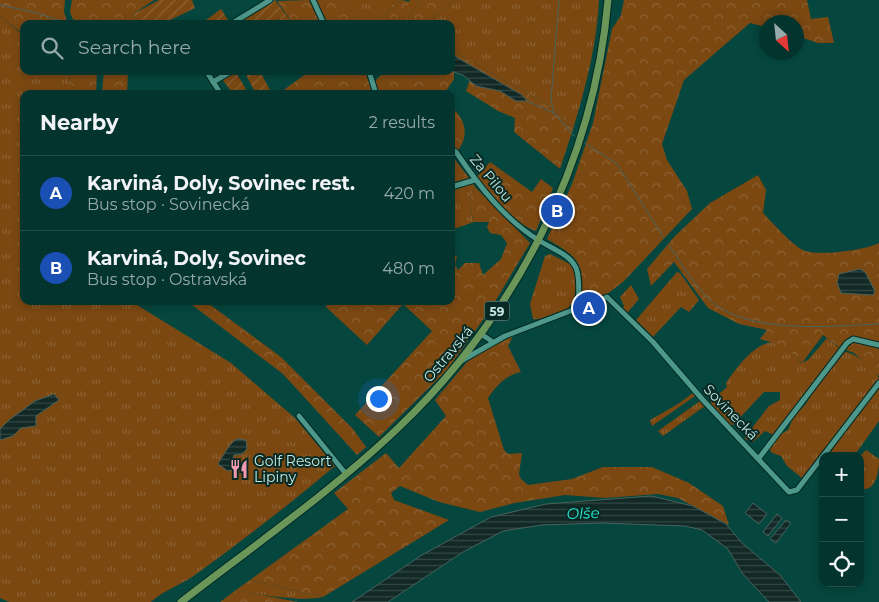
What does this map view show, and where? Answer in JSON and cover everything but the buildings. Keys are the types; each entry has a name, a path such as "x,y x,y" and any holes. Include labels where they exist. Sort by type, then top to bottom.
{"main road":[{"name":"Ostravská","path":"181,602 366,457 416,410 461,361 481,334 510,291 555,205 581,134 599,61 608,0"}],"street":[{"path":"237,20 270,0"},
{"path":"313,0 322,20"},
{"path":"209,75 218,90"},
{"path":"213,82 225,75"},
{"path":"370,75 375,90"},
{"name":"Za Pilou","path":"455,151 494,203 538,240"},
{"path":"455,186 475,180"},
{"path":"538,240 569,258 576,268 578,310"},
{"name":"Sovinecká","path":"461,361 492,342 578,310 607,297 653,342 703,400 759,458 847,343 853,339 879,345"},
{"path":"481,334 492,342"},
{"path":"826,452 879,383"},
{"path":"299,416 346,474"},
{"path":"759,458 789,492 797,490 819,461"}],"green space":[{"path":"0,0 65,0 64,12 67,20 20,20 20,32 0,16"},
{"path":"72,0 154,0 133,14 136,20 73,20 70,12"},
{"path":"159,0 192,0 195,8 170,20 136,20 133,14"},
{"path":"275,0 290,20 279,19 242,20"},
{"path":"309,0 319,20 291,20 277,1"},
{"path":"316,0 343,0 357,20 326,20"},
{"path":"343,0 402,0 377,20 357,20"},
{"path":"402,0 410,2 398,20 377,20"},
{"path":"410,0 420,0 408,20 398,20"},
{"path":"420,0 455,0 429,20 408,20"},
{"path":"455,0 599,0 596,33 590,65 573,129 548,105 455,52 455,20 429,20"},
{"path":"624,0 807,0 811,19 828,17 834,43 818,43 804,38 804,15 759,15 759,25 750,23 684,80 662,144 667,160 687,191 692,209 623,282 607,294 581,304 582,280 578,264 568,252 547,239 572,184 593,123 612,29 621,15"},
{"path":"221,9 228,20 206,20"},
{"path":"0,16 20,33 20,75 70,75 68,78 74,90 20,90 20,305 137,305 231,363 295,418 335,466 217,559 151,602 9,602 0,598"},
{"path":"455,52 548,105 573,129 560,169 514,132 515,118 498,111 466,91 470,80 476,86 500,91 516,101 527,100 455,56"},
{"path":"70,75 97,75 96,90 74,90 68,78"},
{"path":"104,75 128,75 127,90 102,90"},
{"path":"228,75 237,75 246,89 230,90 222,79"},
{"path":"246,75 262,75 270,90 254,90"},
{"path":"304,75 366,75 372,90 284,90"},
{"path":"381,75 454,75 454,79 447,90 378,90 375,81"},
{"path":"455,111 464,125 465,131 455,155"},
{"path":"455,160 469,178 455,182"},
{"path":"490,162 532,192 541,179 553,188 536,231 519,222 511,215 477,177"},
{"path":"758,175 766,190 763,213 799,248 809,252 829,253 873,246 879,243 879,340 877,348 879,349 879,376 854,353 840,348 823,335 802,363 787,347 760,339 767,330 739,324 708,308 674,262 651,286 647,269 675,236 710,203"},
{"path":"473,184 475,187 470,204 474,222 455,229 455,190"},
{"path":"475,187 530,243 490,310 447,370 379,437 355,415 432,331 404,305 455,305 455,265 458,270 465,263 479,263 483,275 501,259 507,243 501,235 490,233 487,227 489,222 474,222 470,208 472,192"},
{"path":"550,254 572,265 576,282 575,294 571,305 566,310 544,318 533,319 530,304 545,256"},
{"path":"677,272 680,273 699,300 689,312 681,307 653,337 636,320"},
{"path":"631,285 639,299 626,314 622,309 624,306 620,297"},
{"path":"192,305 210,305 281,357 353,429 366,447 357,455 283,374"},
{"path":"327,305 402,305 367,345 326,307"},
{"path":"513,336 508,346 521,372 502,382 488,398 504,450 508,454 522,453 519,474 521,479 528,485 572,479 603,467 652,467 689,483 723,506 729,525 678,498 658,494 605,498 565,495 515,503 480,512 439,502 400,486 391,493 394,500 449,520 323,597 250,580 348,509 334,493 386,453 399,468 446,416 435,400 467,362 488,348"},
{"path":"827,338 840,349 774,435 765,431 753,442 745,439 769,406 780,400 780,392 764,392 733,425 730,425 711,405 711,401 727,387 726,383 753,351 770,342 780,343 789,348 801,363 808,360"},
{"path":"845,352 865,362 875,371 879,379 822,452 819,452 819,456 802,478 787,466 781,456 772,453 769,448 778,436 788,430 794,416 805,405 819,383"},
{"path":"879,387 879,421 857,452 829,452"},
{"path":"693,393 695,396 652,426 650,420"},
{"path":"700,401 705,406 663,436 658,431"},
{"path":"866,450 879,459 876,480 870,488 865,489 864,489 864,452"},
{"path":"250,580 323,597 305,599 269,596 236,590"},
{"path":"236,590 298,602 220,602"}],"water":[{"path":"455,56 522,95 527,101 516,101 500,91 476,86 463,75 455,72"},
{"path":"860,269 865,272 875,291 873,295 841,293 837,283 839,274"},
{"path":"54,394 59,400 36,416 36,426 21,428 13,436 0,440 0,429 9,420 35,401"},
{"path":"237,439 246,440 247,449 242,454 234,455 232,460 233,469 228,471 218,464 229,447"},
{"name":"Olše","path":"651,496 693,506 726,524 742,543 780,575 801,602 769,602 742,573 728,549 702,530 685,526 601,523 542,525 503,531 463,552 388,602 352,602 422,555 491,517 546,504"},
{"path":"753,503 767,514 759,524 745,513"},
{"path":"777,514 782,518 768,536 763,532"},
{"path":"786,520 791,523 776,543 770,539"}],"waterway":[{"path":"559,0 551,100 554,113 574,136"},
{"path":"0,5 37,13 58,20"},
{"path":"527,101 554,113"},
{"path":"585,143 617,164 664,238"},
{"path":"669,245 705,295 727,312 769,324 792,326 815,327 879,324"}],"place":[{"name":"Karviná, Doly, Sovinec","path":"557,211"},
{"name":"Karviná, Doly, Sovinec rest.","path":"589,308"},
{"name":"Golf Resort Lipiny","path":"239,469"}]}
